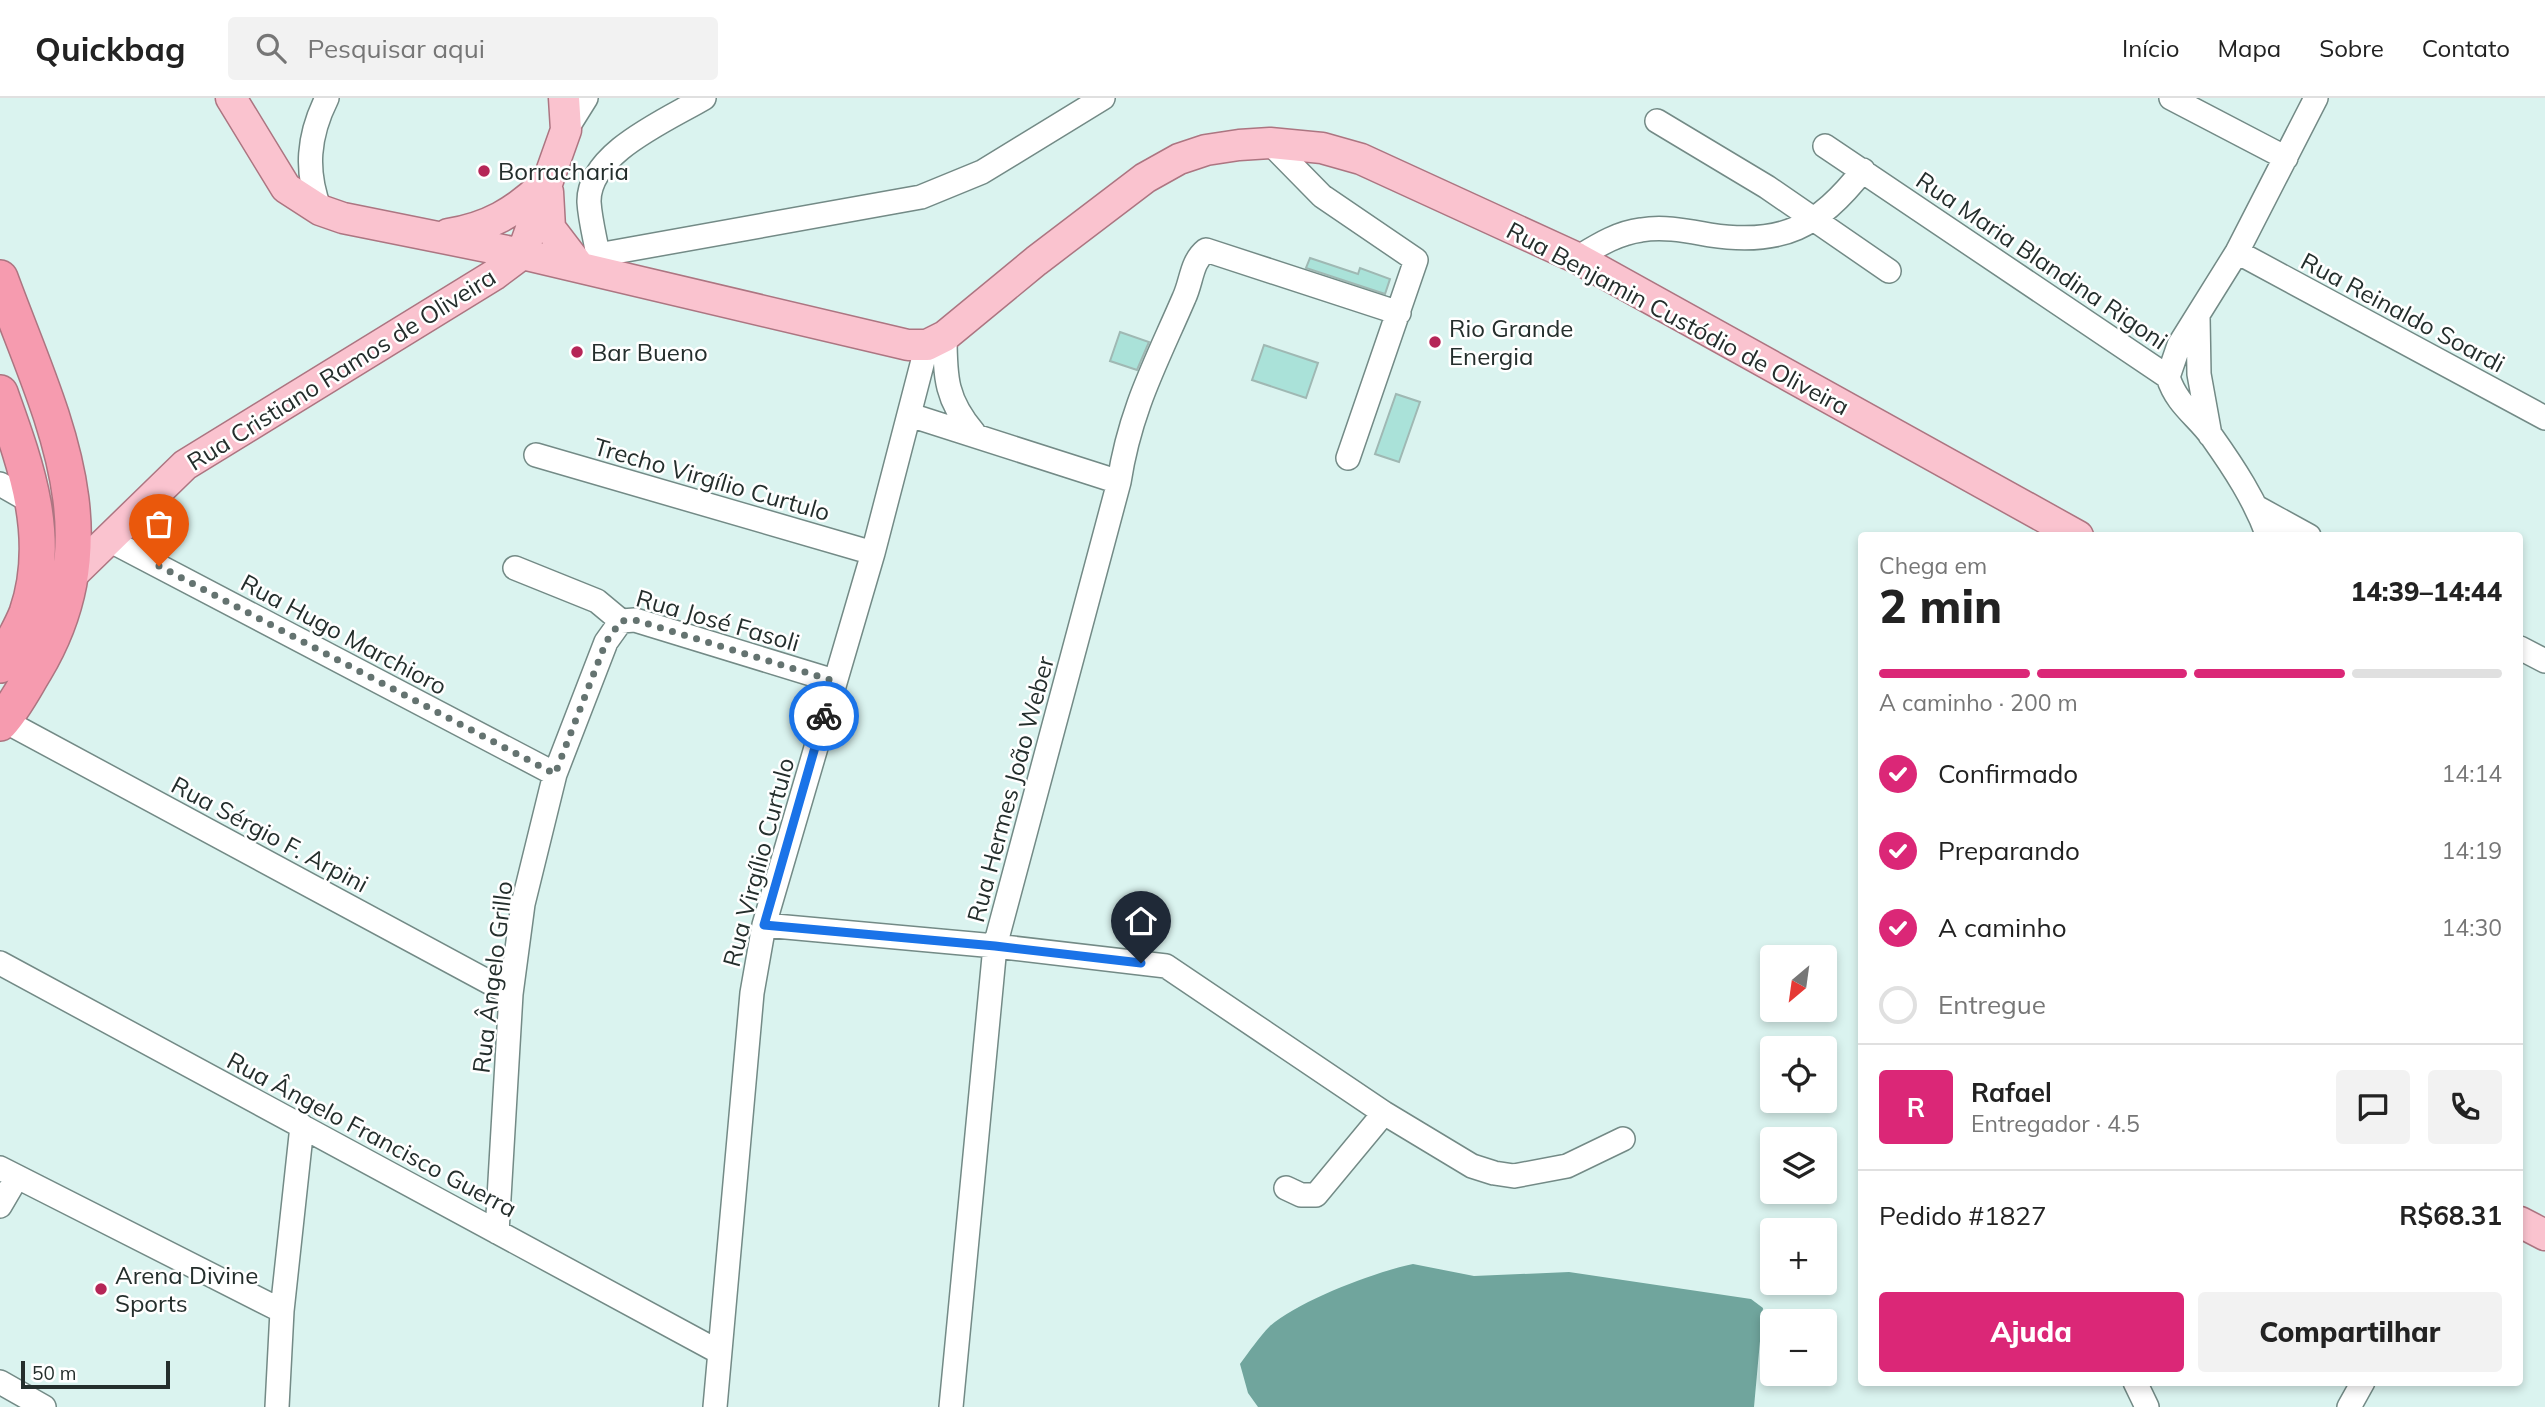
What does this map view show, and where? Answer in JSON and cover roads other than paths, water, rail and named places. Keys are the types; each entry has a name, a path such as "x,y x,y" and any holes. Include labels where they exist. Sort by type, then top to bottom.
{"highway":[{"path":"0,278 63,452 72,502 75,547 73,574 45,653 2,722"},
{"path":"0,393 30,479 35,504 37,550 34,583 27,613 0,665"}],"main road":[{"path":"231,98 286,188 320,210 343,218 522,254 588,261 908,345 936,340"},
{"path":"522,254 566,130 564,98"},
{"name":"Rua Benjamin Custódio de Oliveira","path":"936,340 1145,178 1180,159 1206,150 1270,143 1322,148 1361,159 1577,258 2071,532"},
{"path":"437,236 475,230 501,218 522,206 548,181"},
{"path":"548,181 550,228 588,261"},
{"name":"Rua Cristiano Ramos de Oliveira","path":"73,574 153,492 185,465 494,275 522,254"},
{"path":"2523,1224 2545,1235"}],"street":[{"path":"320,210 311,188 309,156 317,118 327,98"},
{"path":"566,130 586,98"},
{"path":"704,98 609,156 594,176 589,200 588,261 921,197 982,172 1104,98"},
{"path":"2171,98 2286,159"},
{"path":"2168,377 2179,345 2237,252 2316,98"},
{"path":"1657,121 1815,220 1889,271"},
{"path":"1270,143 1322,197 1416,260 1348,458"},
{"name":"Rua Maria Blandina Rigoni","path":"1825,146 2168,377 2178,401 2210,435 2258,508 2267,532"},
{"path":"1577,258 1622,234 1639,230 1663,228 1744,240 1774,237 1815,220 1863,170"},
{"name":"Rua Hermes João Weber","path":"951,1407 995,946 1119,482 1136,407 1148,374 1186,293 1197,257 1206,250 1399,313"},
{"name":"Rua Reinaldo Soardi","path":"2237,252 2545,418"},
{"name":"Rua Maria Blandina Rigoni","path":"2198,317 2199,373 2210,435"},
{"path":"936,340 955,410 974,433"},
{"name":"Rua Virgílio Curtulo","path":"715,1407 752,993 764,925 873,553 910,415 936,340"},
{"path":"910,415 974,433 1119,482"},
{"name":"Trecho Virgílio Curtulo","path":"536,455 873,553"},
{"path":"0,484 35,504"},
{"path":"2258,508 2302,532"},
{"name":"Rua Hugo Marchioro","path":"109,540 555,774"},
{"name":"Rua José Fasoli","path":"515,568 597,601 621,621 635,620 834,681"},
{"name":"Rua Ângelo Grillo","path":"497,1232 511,994 523,904 555,774 606,642 621,621"},
{"path":"2523,650 2545,661"},
{"name":"Rua Sérgio F. Arpini","path":"2,722 511,994"},
{"path":"764,925 995,946 1166,966 1384,1114 1472,1166 1514,1176 1567,1166 1623,1139"},
{"name":"Rua Ângelo Francisco Guerra","path":"0,962 719,1352"},
{"path":"1286,1188 1301,1195 1316,1195 1384,1114"},
{"path":"277,1407 282,1311 302,1126"},
{"path":"0,1206 8,1172 282,1311"},
{"path":"0,1382 44,1407"},
{"path":"2137,1386 2147,1407"},
{"path":"2349,1407 2361,1386"}],"place":[{"name":"Borracharia","path":"484,171"},
{"name":"Rio Grande Energia","path":"1435,342"},
{"name":"Bar Bueno","path":"577,352"},
{"name":"Arena Divine Sports","path":"101,1289"}]}
